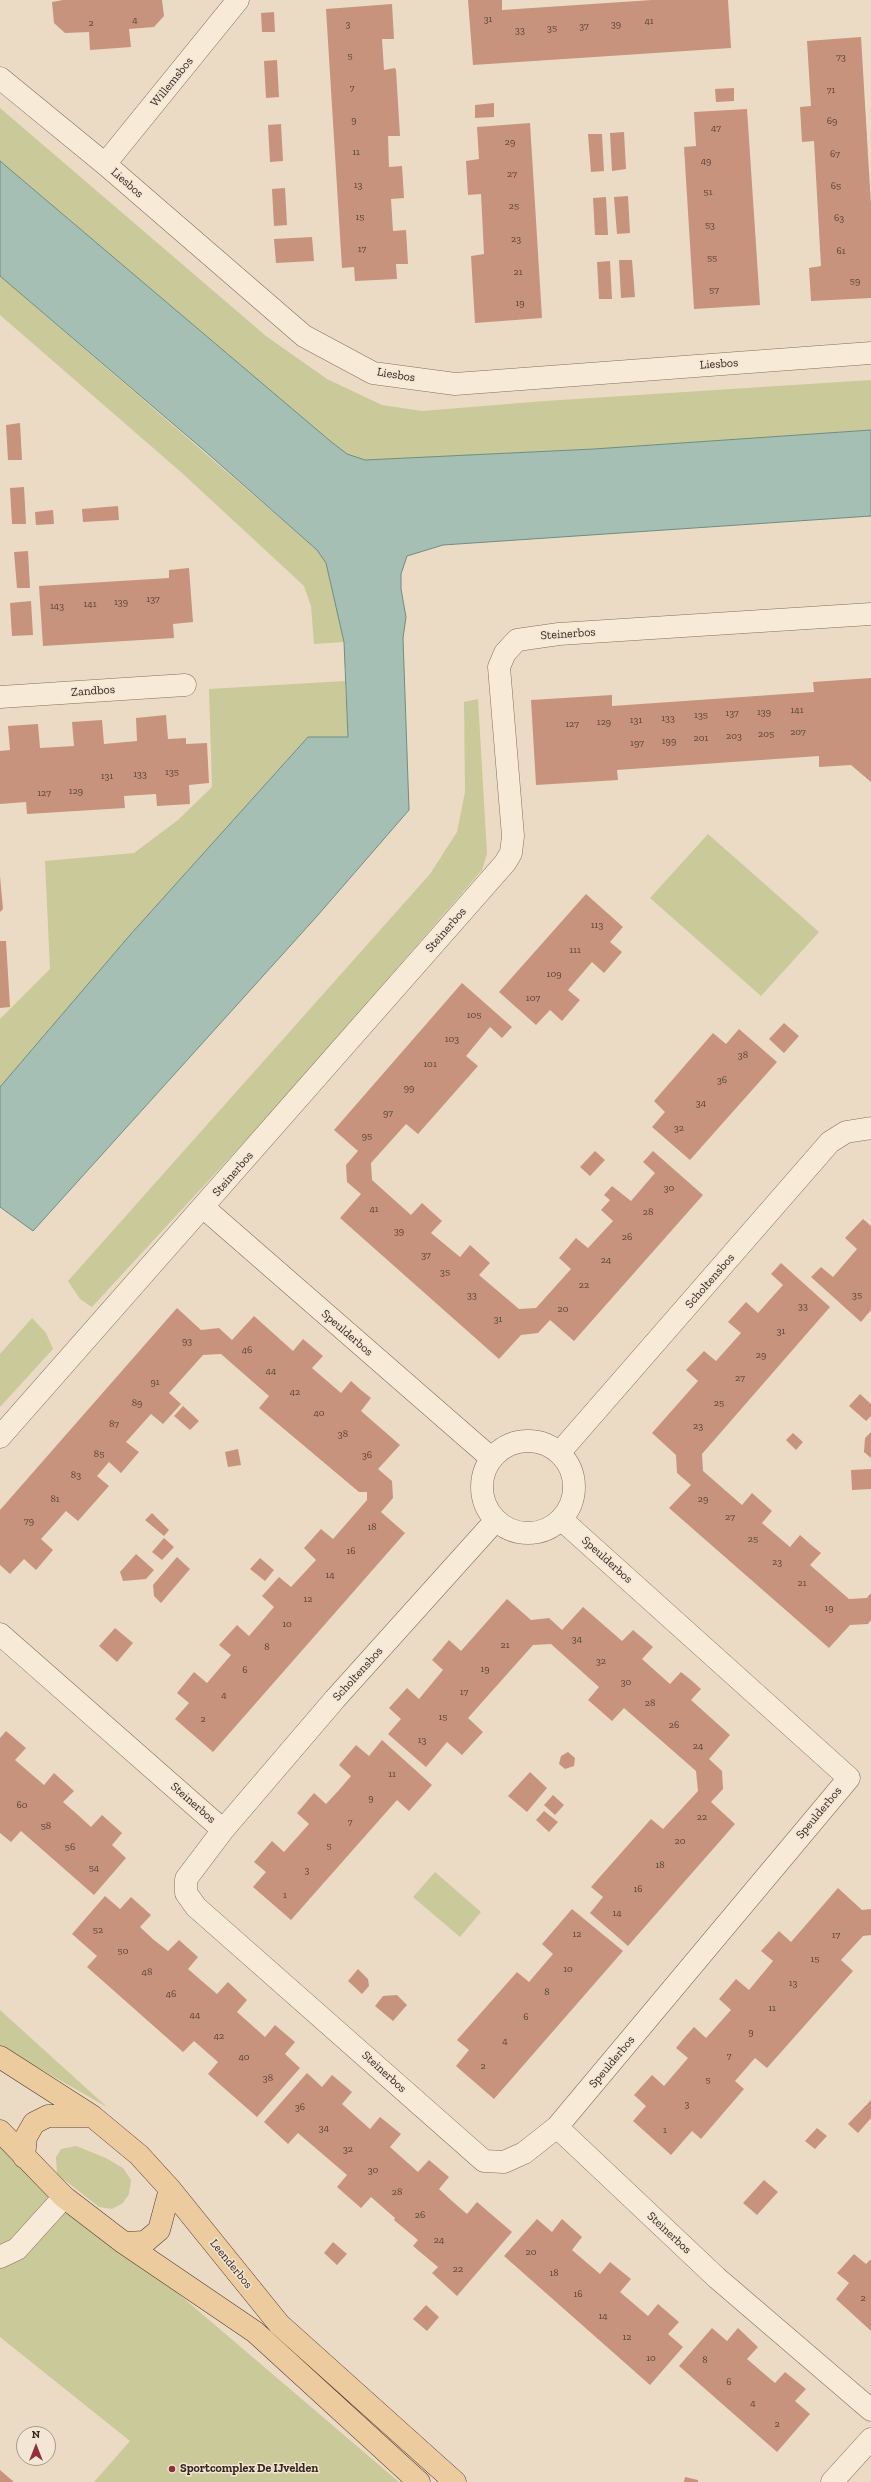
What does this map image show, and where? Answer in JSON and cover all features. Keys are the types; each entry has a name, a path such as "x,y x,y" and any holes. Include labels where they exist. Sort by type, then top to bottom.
{"main road":[{"name":"Leenderbos","path":"0,2058 92,2116 139,2155 170,2189 279,2324 455,2482"},
{"path":"24,2157 26,2138 34,2123 48,2116 92,2116"},
{"path":"0,2131 64,2197 124,2243 255,2332 419,2482"},
{"path":"124,2243 145,2242 159,2230 170,2189"}],"street":[{"name":"Willemsbos","path":"106,164 238,0"},
{"name":"Liesbos","path":"0,78 106,164 304,336 374,372 455,384 871,353"},
{"name":"Steinerbos","path":"0,1437 505,863 510,853 513,836 499,667 505,653 517,640 559,634 871,614"},
{"name":"Zandbos","path":"0,696 186,685"},
{"name":"Scholtensbos","path":"560,1452 830,1142 846,1132 871,1128"},
{"name":"Speulderbos","path":"203,1208 491,1458"},
{"path":"532,1440 547,1444 560,1452 569,1464 574,1478 574,1492 570,1507 561,1519 550,1528 536,1533 521,1533 507,1529 487,1510 482,1496 481,1483 491,1458 502,1448 517,1442 532,1440"},
{"name":"Speulderbos","path":"557,2127 849,1778 561,1519"},
{"name":"Scholtensbos","path":"224,1830 336,1699 496,1520"},
{"name":"Steinerbos","path":"0,1634 224,1830 186,1879 186,1893 196,1907 484,2160 504,2162 524,2153 557,2127 717,2278 871,2410"},
{"path":"0,2257 17,2249 64,2197"},
{"path":"832,2482 871,2439"}],"green space":[{"path":"0,108 266,336 327,379 382,405 422,411 545,401 871,380 871,430 594,449 365,460 347,454 0,161"},
{"path":"0,276 317,550 326,563 344,642 314,644 311,606 304,586 182,473 0,315"},
{"path":"345,681 348,737 308,737 130,935 0,1087 0,1019 50,969 45,861 134,853 178,820 212,787 209,689"},
{"path":"478,699 487,854 482,870 280,1103 92,1307 80,1299 68,1281 430,874 457,832 465,792 464,702"},
{"path":"708,834 819,932 761,996 650,898"},
{"path":"32,1318 46,1333 53,1349 0,1407 0,1354"},
{"path":"435,1872 481,1912 460,1937 413,1897"},
{"path":"0,2010 107,2107 0,2046"},
{"path":"0,2140 399,2482 94,2482 130,2441 0,2337"},
{"path":"76,2146 106,2158 123,2168 131,2180 129,2194 123,2203 112,2209 99,2207 57,2174 56,2157 61,2149"}],"shaded area":[{"path":"0,161 329,440 347,454 365,460 594,449 871,430 871,516 443,545 407,556 401,574 401,589 406,617 403,638 409,810 318,915 33,1231 0,1207 0,1087 130,935 308,737 348,737 344,642 326,563 317,550 206,452 0,276"}],"building":[{"path":"63,0 162,0 164,16 154,27 129,29 131,47 90,50 89,32 65,33 54,23 52,2"},
{"path":"468,0 502,0 502,10 652,0 728,0 731,48 473,65"},
{"path":"392,4 394,39 382,39 384,70 395,68 396,70 400,136 388,136 389,167 402,166 404,198 391,199 393,231 406,230 408,264 396,264 397,279 355,281 354,267 342,268 326,9"},
{"path":"274,12 275,32 262,32 261,13"},
{"path":"861,37 871,205 871,298 811,301 809,268 821,266 814,141 802,142 800,107 811,106 807,41"},
{"path":"277,60 279,97 266,98 264,61"},
{"path":"734,88 734,101 716,102 715,89"},
{"path":"494,103 494,117 475,118 475,105"},
{"path":"747,109 760,305 694,309 684,147 696,146 694,112"},
{"path":"530,123 542,318 475,323 471,256 484,254 481,194 468,195 466,161 479,159 477,127"},
{"path":"281,124 283,161 270,162 268,125"},
{"path":"624,132 626,169 612,171 610,133"},
{"path":"588,134 602,134 604,171 591,172"},
{"path":"285,188 287,225 274,226 272,189"},
{"path":"628,196 630,233 617,234 614,197"},
{"path":"606,197 608,235 595,235 593,198"},
{"path":"312,237 314,261 276,263 274,239"},
{"path":"619,260 632,260 635,297 621,298"},
{"path":"610,261 612,299 599,299 597,262"},
{"path":"20,423 22,460 8,460 6,425"},
{"path":"24,487 26,524 12,524 10,488"},
{"path":"118,506 119,520 83,522 82,509"},
{"path":"53,510 54,524 36,525 35,512"},
{"path":"28,551 30,588 17,588 14,552"},
{"path":"189,568 193,622 173,624 174,638 43,646 39,586 169,578 169,570"},
{"path":"31,601 33,635 12,636 10,603"},
{"path":"871,678 871,782 851,765 819,767 819,756 617,770 618,780 536,785 531,700 612,695 612,706 814,692 813,682"},
{"path":"166,715 168,739 186,738 186,744 207,743 209,783 189,785 190,804 157,806 156,794 124,796 125,808 27,814 26,802 0,804 0,751 10,750 8,726 38,724 40,748 74,746 72,722 102,720 104,744 137,741 136,718"},
{"path":"0,876 3,909 0,912"},
{"path":"586,894 623,927 610,942 622,952 604,973 592,962 568,990 580,1000 562,1021 550,1010 536,1025 499,992"},
{"path":"0,941 6,941 10,1007 0,1008"},
{"path":"462,983 512,1027 502,1038 490,1027 466,1056 478,1066 418,1134 406,1124 371,1163 372,1180 411,1215 422,1203 442,1221 431,1233 460,1257 470,1245 490,1263 479,1275 519,1309 536,1308 571,1269 559,1258 576,1238 588,1248 613,1221 601,1210 610,1200 604,1195 612,1186 631,1201 655,1173 643,1162 653,1151 703,1195 574,1341 550,1320 538,1333 521,1335 499,1359 340,1218 361,1194 347,1182 346,1165 358,1151 334,1130"},
{"path":"784,1023 799,1036 784,1053 769,1039"},
{"path":"739,1029 777,1062 690,1160 652,1127 665,1112 654,1101 713,1033 726,1044"},
{"path":"595,1151 605,1160 590,1176 580,1167"},
{"path":"863,1219 871,1226 871,1310 861,1322 811,1277 821,1267 833,1277 857,1249 845,1238"},
{"path":"781,1263 830,1307 702,1454 703,1471 742,1505 752,1493 772,1511 762,1523 790,1547 800,1535 821,1553 810,1565 849,1599 867,1598 871,1593 871,1620 868,1624 850,1625 829,1648 669,1508 691,1485 677,1473 676,1455 652,1433 698,1381 686,1370 704,1351 716,1361 741,1333 728,1322 746,1302 758,1313 783,1285 771,1274"},
{"path":"177,1308 201,1330 219,1328 232,1340 254,1316 293,1351 303,1339 323,1356 312,1368 341,1393 351,1381 371,1398 361,1411 400,1445 378,1469 392,1481 393,1498 381,1512 405,1533 213,1752 175,1719 189,1703 177,1693 194,1672 207,1683 231,1655 219,1645 237,1625 249,1636 274,1607 262,1596 279,1577 291,1587 316,1560 304,1548 321,1529 333,1539 367,1500 367,1492 359,1492 259,1408 269,1396 221,1354 203,1355 169,1393 181,1404 163,1424 151,1414 126,1442 139,1452 121,1473 109,1462 97,1476 109,1486 78,1521 66,1511 41,1539 53,1550 36,1570 24,1559 10,1574 0,1565 0,1510"},
{"path":"860,1394 871,1404 871,1416 866,1421 849,1406"},
{"path":"183,1406 199,1421 190,1430 174,1416"},
{"path":"871,1432 871,1458 864,1452 865,1438"},
{"path":"793,1433 803,1442 796,1450 786,1440"},
{"path":"238,1449 241,1465 228,1467 225,1452"},
{"path":"871,1469 871,1489 852,1490 851,1470"},
{"path":"152,1513 169,1530 164,1536 145,1520"},
{"path":"164,1538 174,1547 162,1560 152,1552"},
{"path":"136,1554 154,1570 146,1579 123,1581 120,1572"},
{"path":"177,1557 190,1569 161,1603 154,1596 153,1585"},
{"path":"260,1558 274,1570 265,1581 250,1569"},
{"path":"507,1599 531,1620 549,1618 562,1630 583,1607 622,1641 633,1630 653,1647 642,1659 670,1684 681,1672 691,1680 701,1689 691,1700 730,1735 709,1759 722,1771 723,1789 711,1802 735,1824 628,1946 590,1913 603,1897 591,1887 651,1819 663,1829 698,1791 696,1771 624,1708 612,1721 588,1700 599,1687 551,1644 533,1645 468,1718 483,1732 462,1755 447,1742 426,1767 388,1734 401,1719 389,1708 407,1688 419,1699 443,1670 432,1660 449,1640 461,1651"},
{"path":"115,1628 133,1643 117,1662 99,1646"},
{"path":"6,1731 26,1748 15,1760 44,1785 54,1773 74,1791 63,1802 91,1827 102,1815 122,1833 112,1845 126,1858 94,1895 21,1831 11,1842 0,1833 0,1738"},
{"path":"382,1740 432,1785 409,1811 397,1800 291,1920 253,1887 266,1872 254,1862 272,1841 284,1852 309,1824 297,1813 314,1793 326,1804 339,1790 351,1776 339,1765 356,1745 369,1756"},
{"path":"568,1752 575,1758 574,1766 565,1769 559,1764 561,1756"},
{"path":"530,1772 547,1788 527,1812 508,1796"},
{"path":"553,1795 564,1805 555,1815 544,1805"},
{"path":"544,1811 558,1822 549,1832 536,1820"},
{"path":"838,1888 862,1910 871,1909 871,1935 863,1936 841,1960 853,1971 767,2068 755,2058 735,2081 744,2089 701,2139 692,2131 671,2155 633,2121 646,2106 634,2095 652,2075 664,2086 688,2058 676,2048 685,2037 694,2027 706,2038 731,2010 719,1999 736,1979 749,1990 773,1961 761,1951 779,1931 791,1942"},
{"path":"105,1896 120,1909 131,1897 151,1915 140,1927 154,1940 168,1951 179,1940 198,1957 188,1969 217,1994 228,1982 247,2000 237,2012 265,2037 275,2025 295,2042 285,2054 300,2068 257,2117 208,2074 218,2062 194,2041 183,2052 87,1967 97,1956 72,1934"},
{"path":"572,1909 623,1951 494,2099 456,2066 469,2050 457,2040 517,1972 529,1982 553,1954 542,1944"},
{"path":"358,1969 368,1979 369,1986 362,1994 348,1981"},
{"path":"397,1995 407,2005 393,2021 375,2006 383,1996"},
{"path":"307,2073 322,2087 332,2075 352,2092 342,2104 370,2129 380,2117 401,2134 390,2147 418,2172 429,2160 449,2177 439,2189 452,2201 467,2214 477,2202 512,2232 457,2296 432,2273 438,2267 413,2246 418,2240 394,2220 395,2218 371,2197 361,2208 337,2187 347,2175 298,2133 288,2144 264,2122"},
{"path":"871,2100 871,2118 858,2133 848,2124"},
{"path":"817,2128 827,2136 815,2149 805,2141"},
{"path":"764,2180 778,2192 757,2215 743,2203"},
{"path":"537,2219 552,2232 562,2219 582,2237 572,2250 600,2274 610,2262 631,2279 620,2292 648,2316 658,2304 679,2322 668,2334 683,2347 650,2385 504,2256"},
{"path":"333,2242 347,2254 337,2265 324,2253"},
{"path":"854,2254 866,2264 871,2259 871,2331 836,2299 849,2283 837,2273"},
{"path":"426,2305 439,2317 427,2331 413,2319"},
{"path":"712,2328 727,2341 738,2328 758,2347 747,2359 775,2383 785,2372 806,2389 795,2401 810,2414 777,2452 679,2366"},
{"path":"0,2470 14,2482 0,2482"},
{"path":"685,2477 698,2480 698,2482 684,2482"}],"place":[{"name":"Sportcomplex De IJvelden","path":"172,2469"}]}
